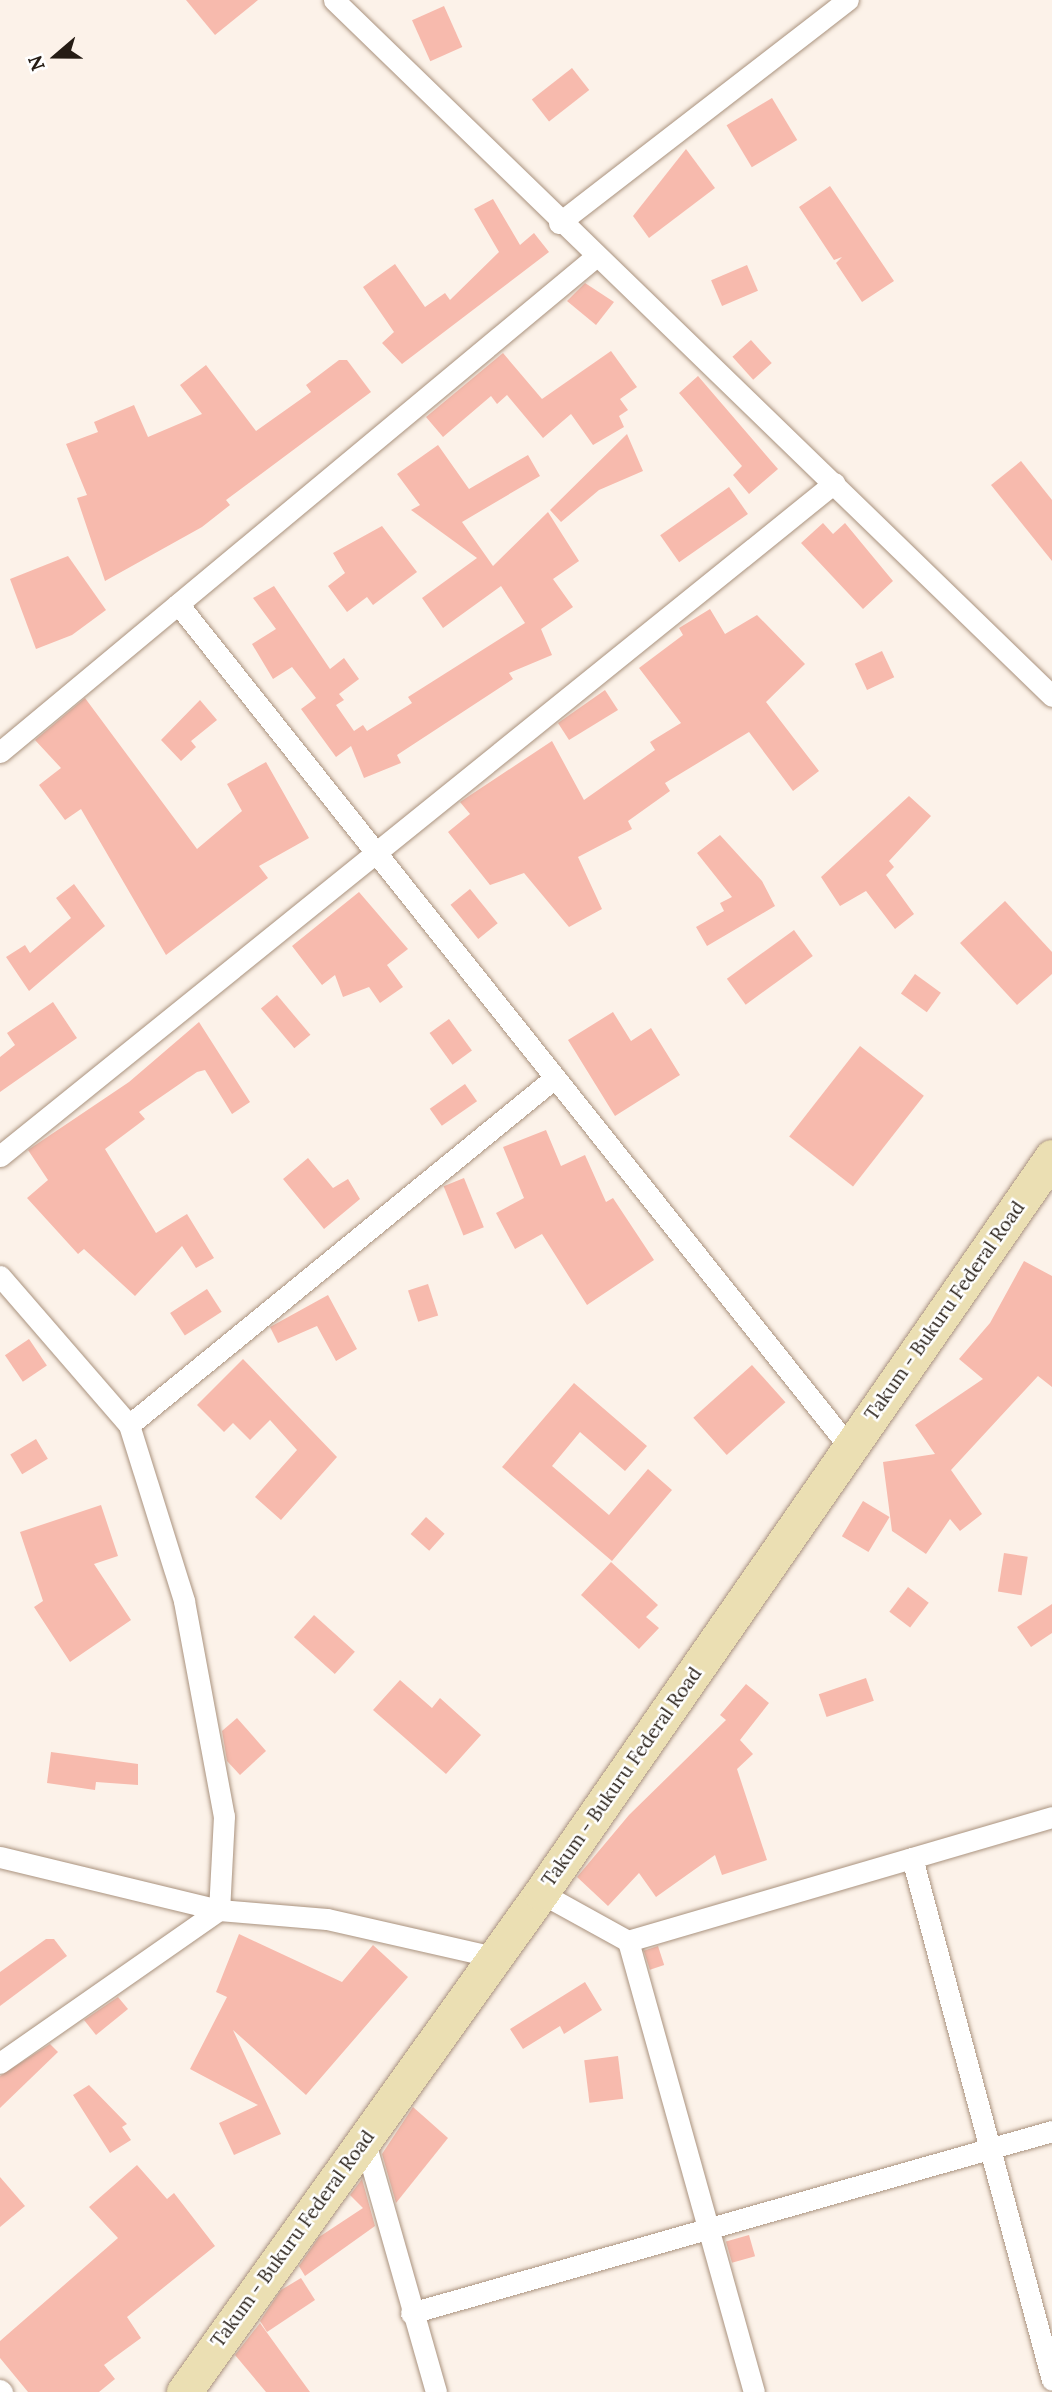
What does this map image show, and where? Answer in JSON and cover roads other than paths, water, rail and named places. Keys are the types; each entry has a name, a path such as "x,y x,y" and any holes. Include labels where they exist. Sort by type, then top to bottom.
{"main road":[{"name":"Takum - Bukuru Federal Road","path":"184,2392 541,1894 1052,1157"}],"street":[{"path":"334,0 594,258 834,482 1052,696"},
{"path":"559,223 848,0"},
{"path":"0,752 594,258"},
{"path":"0,1156 834,482"},
{"path":"178,604 552,1080 850,1448"},
{"path":"129,1425 552,1080"},
{"path":"0,1276 129,1425 184,1601 207,1718 223,1816 219,1910"},
{"path":"541,1894 628,1941 1052,1817"},
{"path":"0,1857 219,1910 327,1919 494,1957"},
{"path":"912,1858 994,2147 1052,2380"},
{"path":"0,2063 219,1910"},
{"path":"628,1941 754,2392"},
{"path":"411,2313 1052,2131"},
{"path":"364,2139 411,2313 436,2392"}]}
